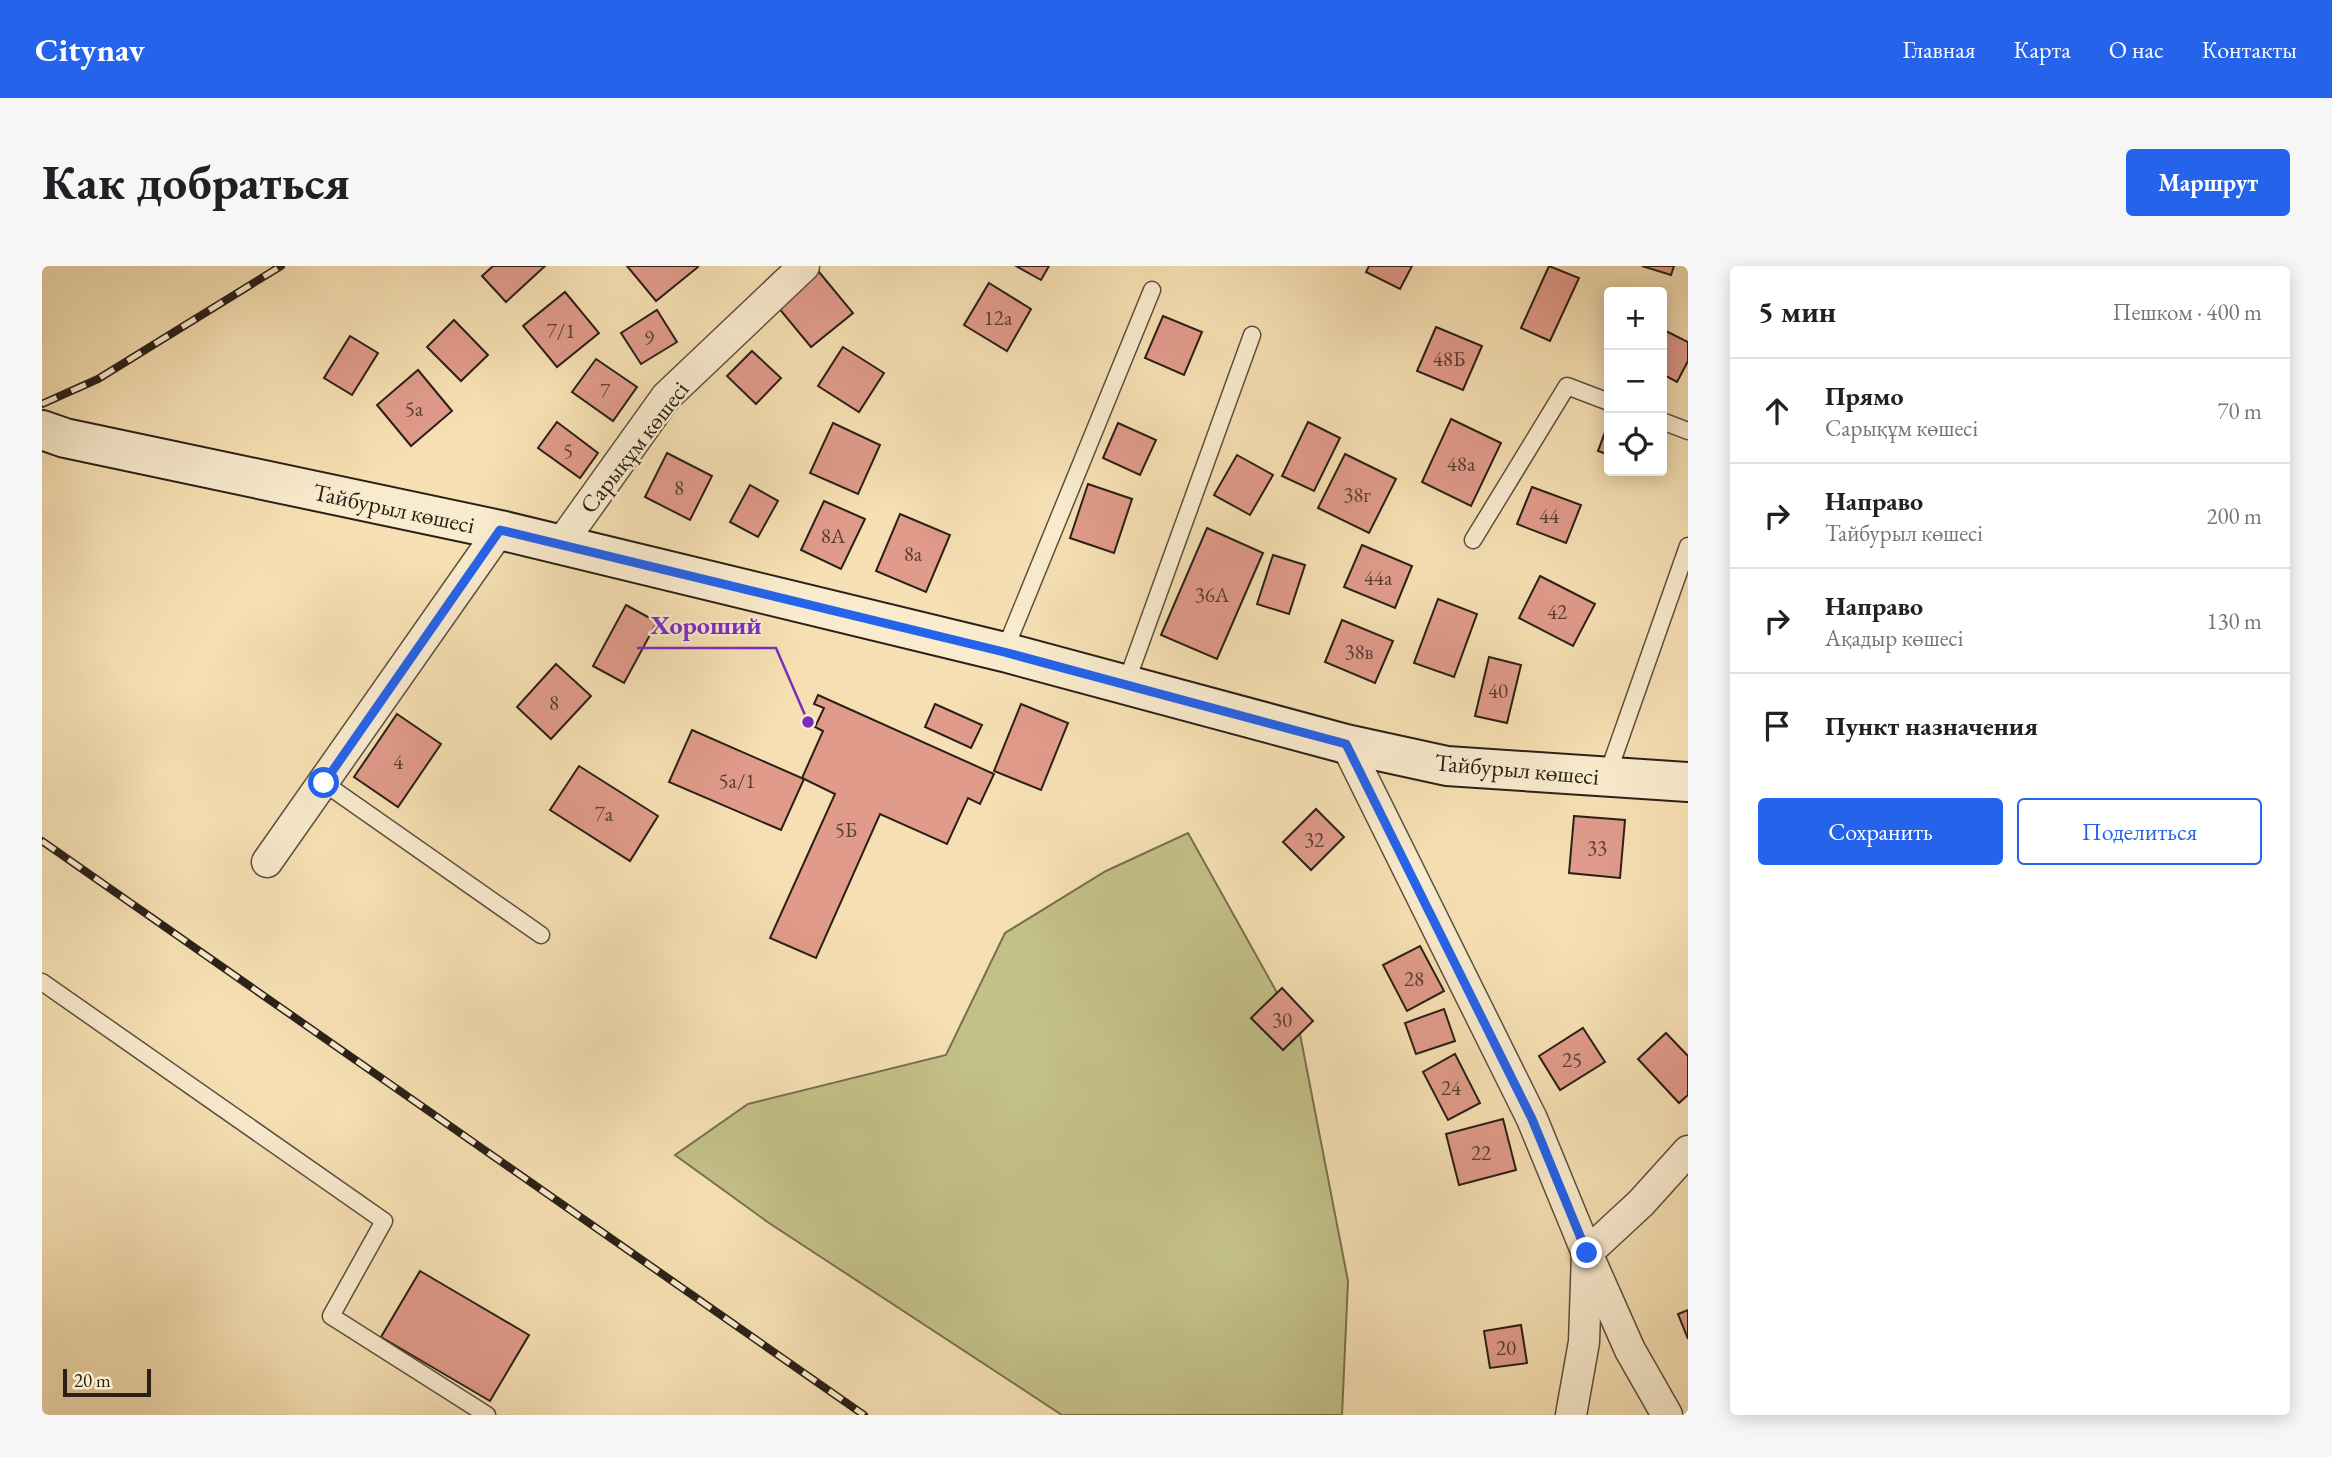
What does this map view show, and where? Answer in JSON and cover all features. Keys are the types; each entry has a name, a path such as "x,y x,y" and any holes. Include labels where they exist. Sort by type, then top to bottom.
{"main road":[{"name":"Тайбурыл көшесі","path":"42,430 65,438 500,530 1004,652 1346,744 1447,766 1688,782"}],"street":[{"name":"Сарықұм көшесі","path":"560,545 666,397 804,266"},
{"path":"267,862 500,530"},
{"path":"1346,744 1532,1119 1630,1350 1667,1415"},
{"path":"1571,1415 1584,1342 1587,1253 1641,1203 1688,1151"}],"lane":[{"path":"1004,652 1152,290"},
{"path":"1125,686 1252,335"},
{"path":"1473,540 1567,386 1604,400"},
{"path":"1667,423 1688,431"},
{"path":"1606,776 1688,546"},
{"path":"324,783 541,935"},
{"path":"42,982 384,1221 331,1316 487,1415"}],"shaded area":[{"path":"1188,833 1300,1034 1348,1281 1342,1415 1062,1415 769,1223 675,1155 748,1104 946,1055 1005,933 1106,871"}],"building":[{"path":"493,266 545,266 506,302 482,276"},
{"path":"627,266 696,266 698,267 656,301"},
{"path":"1016,266 1049,266 1041,280"},
{"path":"1369,266 1412,266 1400,289 1366,272"},
{"path":"1549,266 1579,278 1550,341 1521,328"},
{"path":"1642,266 1674,266 1671,275"},
{"path":"819,272 853,313 811,347 777,306"},
{"path":"989,283 1031,309 1007,351 964,325"},
{"path":"565,292 599,333 557,367 523,326"},
{"path":"657,310 677,342 641,364 621,333"},
{"path":"1163,316 1202,332 1184,375 1145,358"},
{"path":"454,320 488,355 461,381 427,347"},
{"path":"1436,327 1482,346 1463,390 1417,371"},
{"path":"1667,332 1688,342 1688,361 1677,382 1667,377"},
{"path":"350,336 378,353 352,395 324,378"},
{"path":"843,347 884,373 859,412 818,386"},
{"path":"752,351 781,378 756,404 727,376"},
{"path":"596,359 637,387 613,421 572,392"},
{"path":"418,370 452,411 411,446 377,405"},
{"path":"1451,419 1501,443 1471,506 1422,482"},
{"path":"557,422 598,453 580,478 538,448"},
{"path":"1308,422 1340,438 1314,491 1282,476"},
{"path":"833,423 880,445 858,494 810,473"},
{"path":"1118,423 1156,440 1140,475 1103,458"},
{"path":"1604,435 1604,453 1598,451"},
{"path":"667,453 712,476 690,520 645,497"},
{"path":"1345,454 1396,479 1369,533 1318,508"},
{"path":"1237,455 1273,475 1250,515 1214,495"},
{"path":"1088,484 1132,499 1114,553 1070,538"},
{"path":"750,485 778,501 758,537 730,522"},
{"path":"1532,487 1581,505 1566,543 1517,524"},
{"path":"824,501 865,519 841,569 801,550"},
{"path":"900,514 950,535 926,592 876,571"},
{"path":"1207,528 1263,553 1217,659 1161,635"},
{"path":"1362,545 1412,566 1395,608 1344,587"},
{"path":"1273,555 1305,565 1289,614 1257,604"},
{"path":"1540,576 1595,604 1573,646 1519,618"},
{"path":"1438,599 1477,614 1454,677 1414,663"},
{"path":"626,605 657,622 624,683 593,666"},
{"path":"1342,620 1393,641 1375,683 1325,662"},
{"path":"1489,657 1521,665 1507,723 1475,716"},
{"path":"556,664 591,696 551,739 517,707"},
{"path":"818,695 994,774 980,804 968,798 947,844 880,814 816,958 770,938 835,794 802,778 823,731 815,727 824,708 814,704"},
{"path":"935,704 982,725 971,748 925,727"},
{"path":"1021,704 1068,723 1041,790 994,771"},
{"path":"397,714 441,744 398,807 354,777"},
{"path":"692,730 804,779 781,830 669,782"},
{"path":"579,766 658,816 630,861 550,810"},
{"path":"1316,809 1344,837 1311,870 1283,842"},
{"path":"1574,816 1625,820 1620,878 1569,873"},
{"path":"1420,946 1444,991 1407,1011 1383,965"},
{"path":"1282,988 1313,1021 1283,1050 1251,1018"},
{"path":"1444,1009 1455,1041 1416,1054 1405,1023"},
{"path":"1583,1028 1605,1062 1560,1090 1539,1056"},
{"path":"1666,1033 1688,1056 1688,1095 1679,1103 1638,1059"},
{"path":"1455,1054 1480,1103 1448,1120 1423,1072"},
{"path":"1503,1119 1516,1170 1459,1185 1446,1134"},
{"path":"420,1271 529,1335 490,1401 381,1337"},
{"path":"1688,1310 1688,1339 1678,1314"},
{"path":"1521,1325 1527,1363 1490,1368 1484,1331"}],"railway":[{"path":"42,404 98,379 281,266"},
{"path":"42,841 864,1415"}],"place":[{"name":"Хороший","path":"808,722"}],"route":[{"path":"324,783 500,530 1004,652 1346,744 1532,1119 1587,1253"}]}
